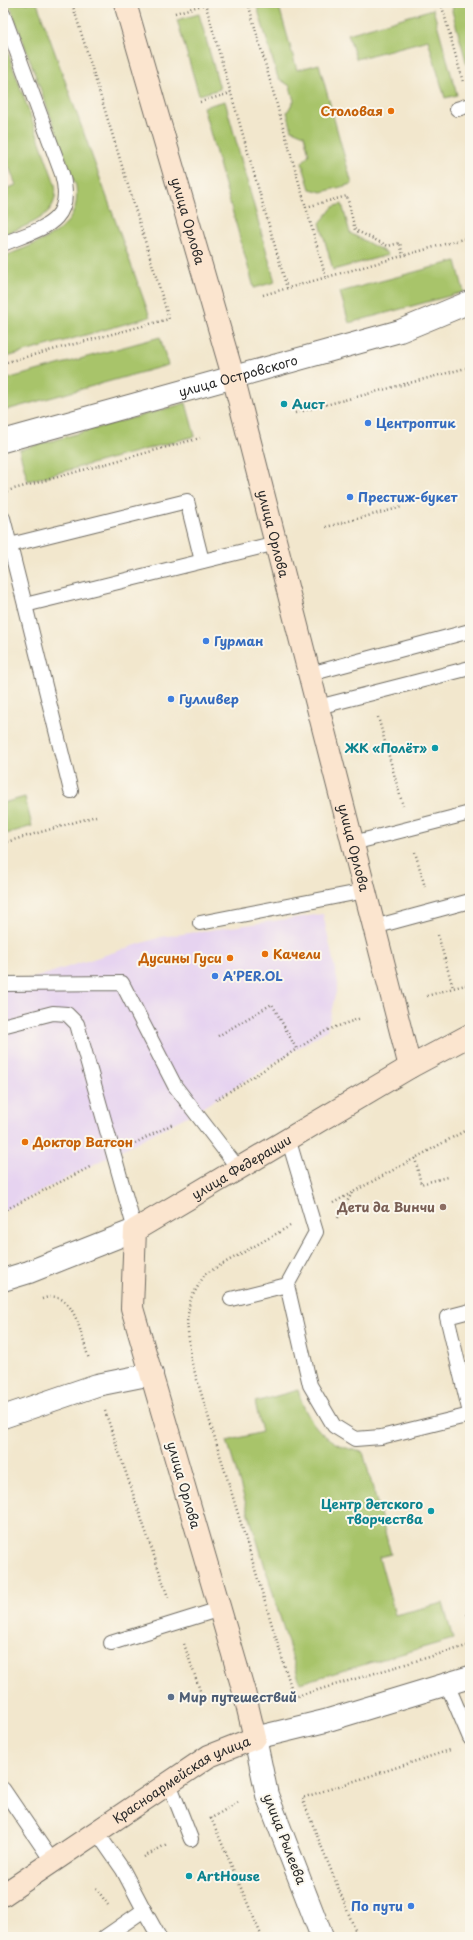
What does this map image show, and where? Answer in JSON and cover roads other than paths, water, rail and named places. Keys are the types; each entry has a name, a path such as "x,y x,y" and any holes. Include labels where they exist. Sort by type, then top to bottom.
{"main road":[{"name":"улица Орлова","path":"125,3 233,376 410,1067"},
{"name":"улица Федерации","path":"135,1230 288,1138 410,1067 470,1035"},
{"name":"улица Орлова","path":"135,1230 132,1308 220,1609 255,1738"},
{"name":"Красноармейская улица","path":"3,1895 209,1756 255,1738"}],"street":[{"name":"улица Островского","path":"3,441 233,376 400,331 470,302"},
{"name":"улица Федерации","path":"3,1280 29,1272 135,1230"},
{"path":"3,1417 97,1385 152,1374"},
{"name":"Красноармейская улица","path":"255,1738 325,1720 470,1678"},
{"name":"улица Рылеева","path":"255,1738 267,1795 322,1937"}],"lane":[{"path":"3,14 67,190 64,206 57,219 3,244"},
{"path":"10,545 187,501 202,561"},
{"path":"3,518 71,791"},
{"path":"25,605 276,542"},
{"path":"310,674 470,631"},
{"path":"318,707 470,668"},
{"path":"353,843 470,813"},
{"path":"200,922 365,891"},
{"path":"374,927 470,901"},
{"path":"3,984 122,983 175,1086 238,1168"},
{"path":"3,1024 52,1013 67,1014 77,1024 135,1230"},
{"path":"288,1138 316,1232 287,1285 310,1385 334,1426 356,1439 381,1438 470,1414 447,1317 470,1311"},
{"path":"230,1298 287,1285"},
{"path":"111,1643 220,1609"},
{"path":"447,1684 470,1738"},
{"path":"169,1783 191,1840"},
{"path":"3,1788 52,1861"},
{"path":"96,1831 125,1873 158,1937"},
{"path":"105,1937 144,1910"}],"place":[{"name":"Столовая","path":"391,111"},
{"name":"Аист","path":"284,404"},
{"name":"Центроптик","path":"368,423"},
{"name":"Престиж-букет","path":"350,497"},
{"name":"Гурман","path":"206,641"},
{"name":"Гулливер","path":"171,699"},
{"name":"ЖК «Полёт»","path":"435,748"},
{"name":"Качели","path":"265,954"},
{"name":"Дусины Гуси","path":"230,958"},
{"name":"A'PER.OL","path":"215,976"},
{"name":"Доктор Ватсон","path":"25,1142"},
{"name":"Дети да Винчи","path":"443,1207"},
{"name":"Центр детского творчества","path":"431,1511"},
{"name":"Мир путешествий","path":"171,1697"},
{"name":"ArtHouse","path":"189,1876"},
{"name":"По пути","path":"411,1906"}]}
